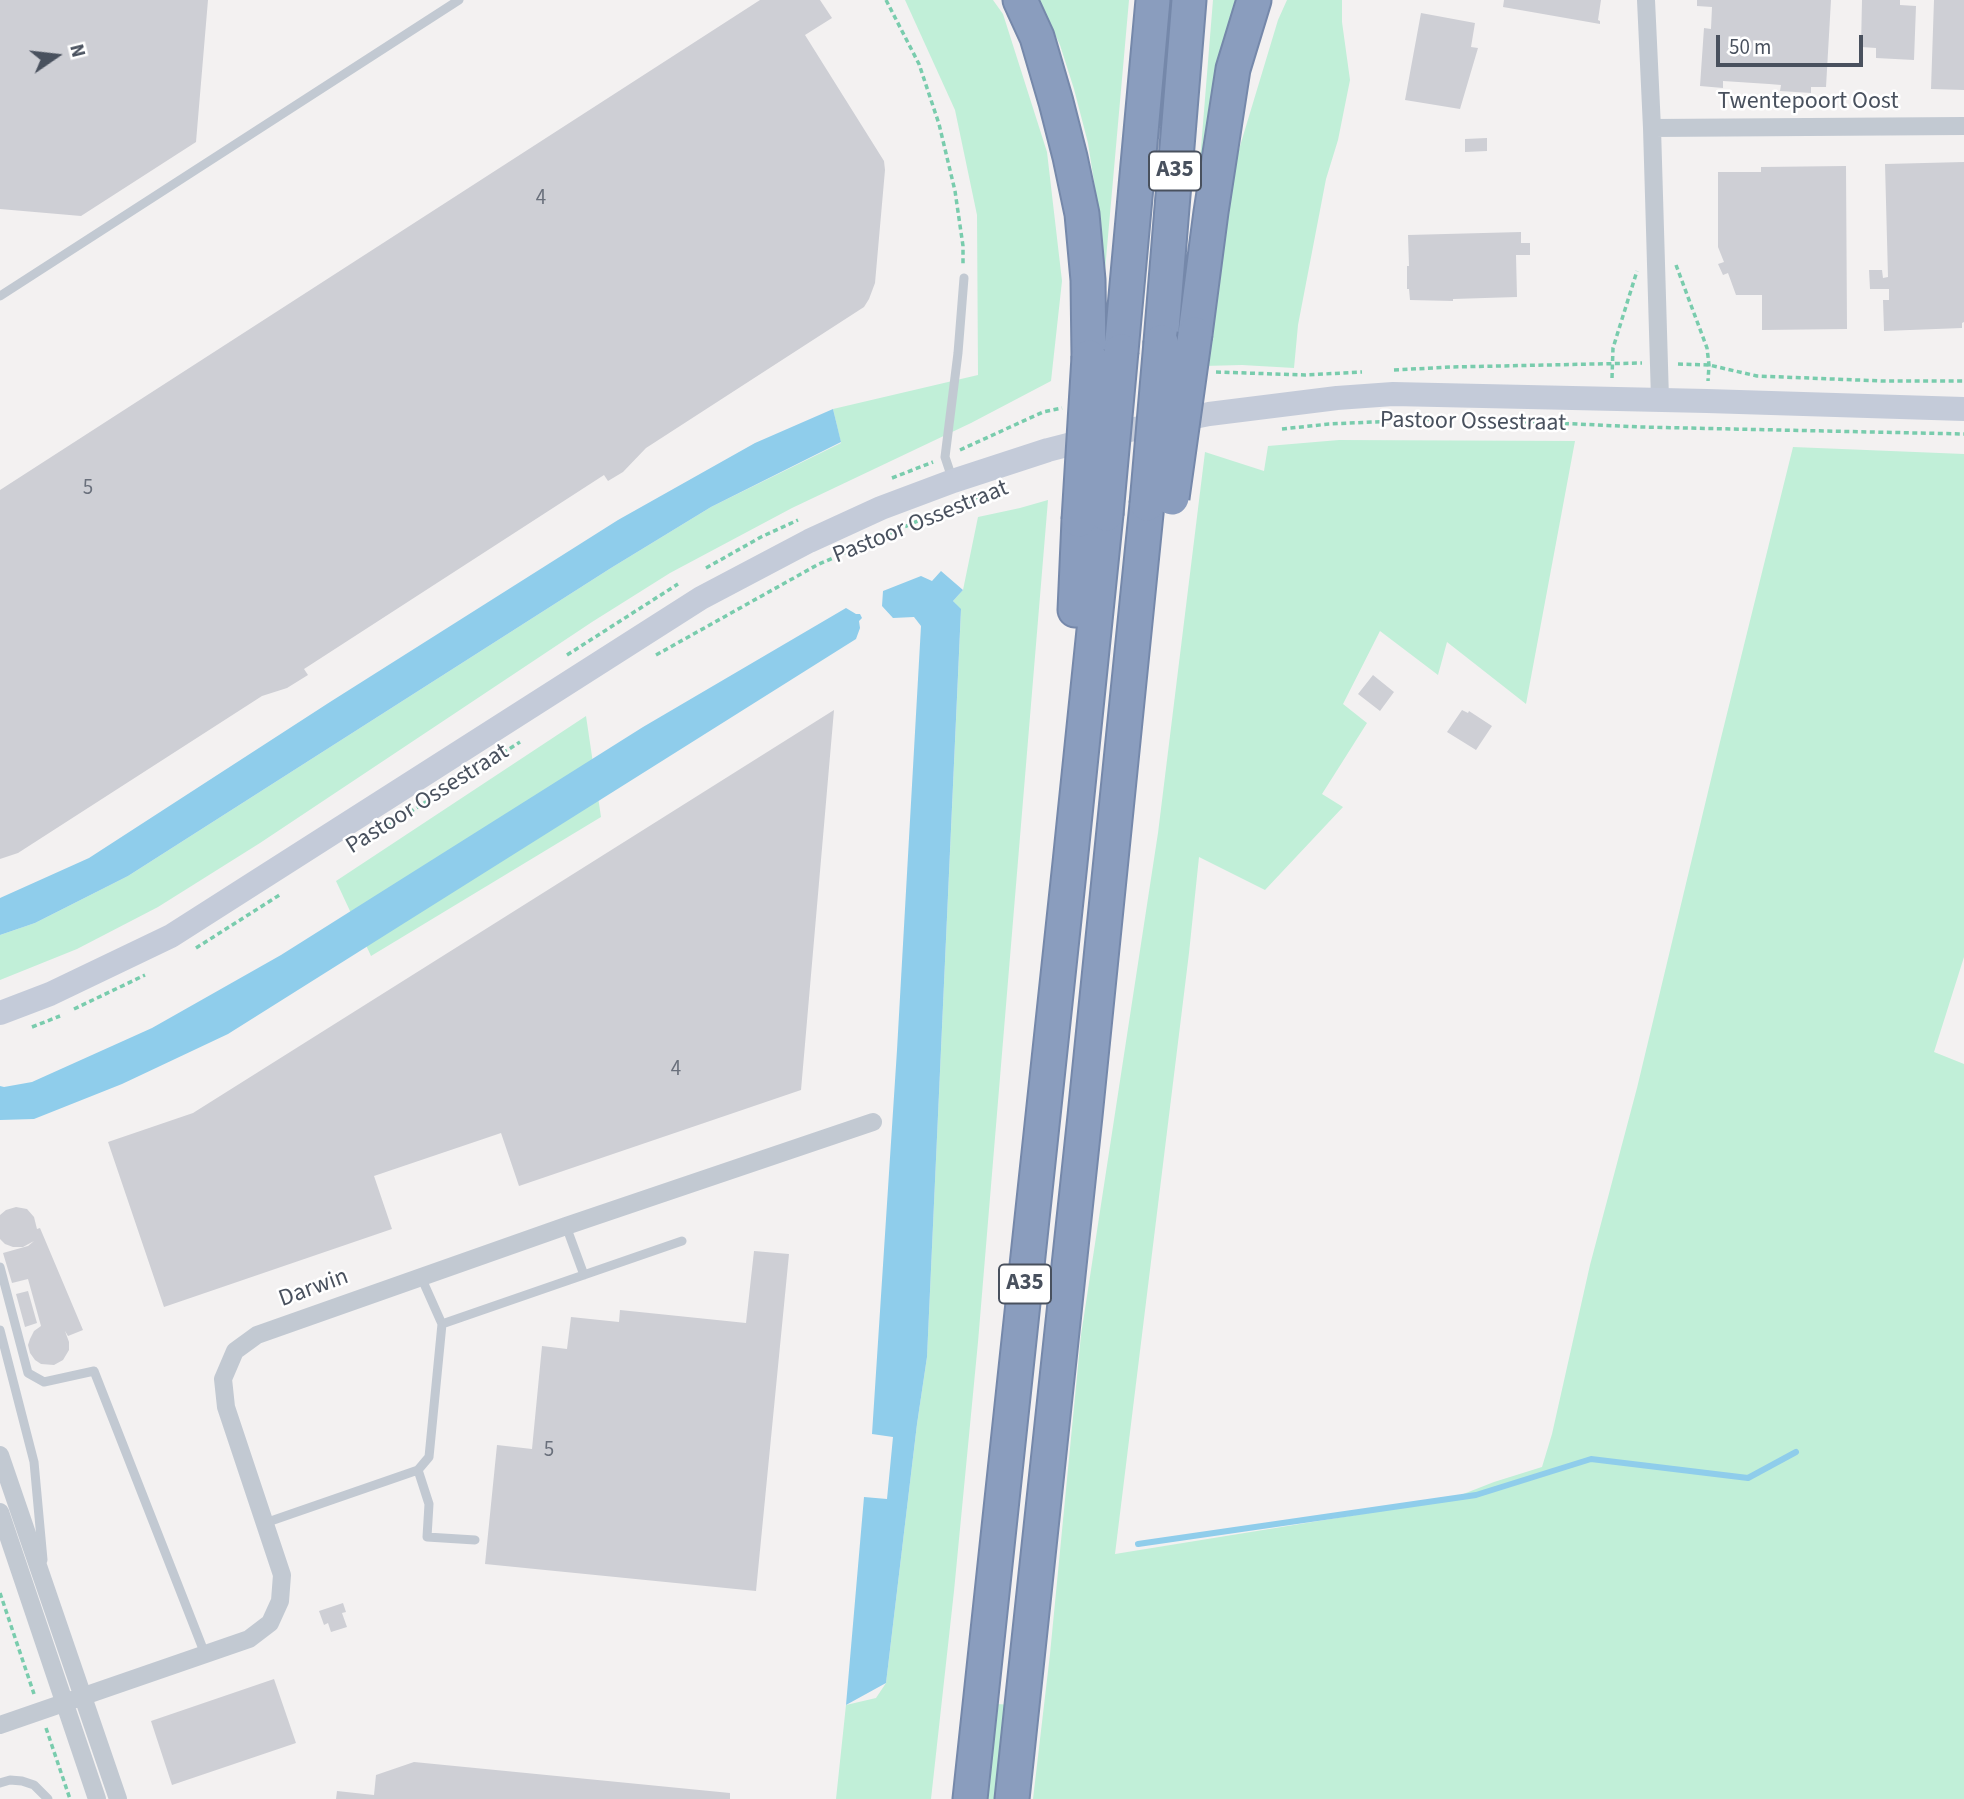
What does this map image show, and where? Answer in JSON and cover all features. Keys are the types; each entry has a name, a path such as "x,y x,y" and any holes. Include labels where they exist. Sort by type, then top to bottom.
{"highway":[{"name":"A35","path":"970,1799 1079,780 1092,517 1088,280 1082,214 1070,157 1037,37 1020,0"},
{"name":"A35","path":"1092,517 1121,351 1153,0"},
{"name":"A35","path":"1159,501 1161,342 1189,0"},
{"name":"A35","path":"1012,1799 1142,554 1159,501 1195,334 1233,69 1254,0"}],"main road":[{"name":"Pastoor Ossestraat","path":"0,1013 50,994 171,936 701,598 809,541 881,508 1048,450 1209,414 1393,394 1964,409"}],"street":[{"path":"1646,0 1660,400"},
{"name":"Twentepoort Oost","path":"1652,128 1964,126"},
{"name":"Darwin","path":"0,1725 249,1639 270,1623 280,1601 282,1576 226,1407 223,1379 235,1351 257,1335 873,1122"},
{"path":"0,1455 118,1799"},
{"path":"0,1512 97,1799"}],"lane":[{"path":"0,296 459,0"},
{"path":"953,481 945,457 964,278"},
{"path":"566,1226 583,1275"},
{"path":"442,1324 682,1241"},
{"path":"0,1267 28,1373 44,1382 94,1371 205,1654"},
{"path":"265,1523 418,1469 429,1457 442,1324 421,1277"},
{"path":"0,1330 34,1462 45,1583"},
{"path":"418,1469 429,1504 427,1537 475,1540"},
{"path":"0,1783 22,1781 34,1785 48,1799"}],"path":[{"path":"886,0 919,64 939,124 955,191 964,278"},
{"path":"1674,260 1707,348 1709,365 1757,376 1964,381"},
{"name":"Pastoor Ossestraat","path":"1385,371 1613,363 1613,348 1639,262"},
{"name":"Pastoor Ossestraat","path":"1210,372 1305,375 1371,372"},
{"path":"887,480 1044,412 1069,406"},
{"name":"Pastoor Ossestraat","path":"1279,429 1447,418"},
{"name":"Pastoor Ossestraat","path":"1501,420 1640,428 1964,434"},
{"name":"Pastoor Ossestraat","path":"655,656 817,565 920,520 998,491"},
{"name":"Pastoor Ossestraat","path":"704,570 761,537 807,516"},
{"path":"564,657 681,583"},
{"name":"Pastoor Ossestraat","path":"382,830 527,737"},
{"path":"195,949 283,893"},
{"path":"22,1030 56,1018 148,973"},
{"path":"0,1593 70,1799"}],"green space":[{"path":"905,0 993,0 1003,14 1047,152 1062,281 1051,381 971,423 792,508 670,573 260,843 158,907 77,949 0,980 0,935 35,923 128,876 711,507 841,443 833,409 978,375 977,215 955,110"},
{"path":"1039,0 1129,0 1105,270 1102,269 1088,143 1060,45"},
{"path":"1213,0 1243,0 1192,259"},
{"path":"1287,0 1342,0 1342,22 1350,80 1338,140 1326,179 1298,325 1294,368 1203,366 1237,156 1278,20"},
{"path":"1339,440 1575,441 1526,704 1447,642 1438,675 1380,631 1343,704 1367,723 1322,794 1343,807 1265,890 1199,857 1115,1554 1448,1500 1542,1467 1793,447 1964,454 1964,957 1934,1052 1964,1064 1964,1799 1033,1799 1081,1335 1158,833 1205,452 1264,471 1268,446"},
{"path":"1048,500 978,1342 931,1799 836,1799 846,1705 876,1698 886,1683 927,1357 961,610 953,601 963,590 978,517"},
{"path":"586,716 601,817 371,956 336,881"},
{"path":"982,1703 1013,1705 1002,1799 973,1799"}],"water":[{"path":"833,409 841,442 711,507 128,876 35,923 0,935 0,898 89,858 618,520 755,443"},
{"path":"941,571 963,590 953,601 961,609 927,1357 886,1683 846,1705 864,1497 887,1499 893,1437 872,1434 921,626 914,617 893,618 882,606 883,591 921,576 932,581"},
{"path":"846,608 860,614 862,618 856,639 228,1034 122,1084 34,1119 0,1120 0,1086 32,1082 152,1028 281,955 643,727"}],"building":[{"path":"0,0 208,0 196,142 81,216 0,209"},
{"path":"760,0 820,0 832,18 805,35 884,161 875,283 864,307 646,448 623,472 608,481 604,475 304,669 308,675 287,688 262,696 18,853 0,859 0,490"},
{"path":"1504,0 1601,0 1598,20 1600,24 1503,7"},
{"path":"1697,0 1831,0 1826,87 1811,87 1811,93 1780,91 1781,85 1723,81 1723,88 1700,86 1704,28 1711,29 1712,7 1697,6"},
{"path":"1862,0 1900,0 1900,5 1916,6 1914,60 1876,58 1876,48 1861,47"},
{"path":"1934,0 1964,0 1964,90 1931,89"},
{"path":"1421,13 1475,23 1471,47 1478,48 1460,109 1405,100"},
{"path":"1487,138 1487,151 1465,152 1465,139"},
{"path":"1964,162 1962,328 1884,331 1883,300 1889,300 1889,289 1870,289 1869,270 1882,270 1883,278 1888,277 1885,164"},
{"path":"1846,166 1847,329 1762,330 1762,295 1736,295 1728,273 1723,275 1718,264 1724,262 1718,247 1718,172 1761,172 1761,167"},
{"path":"1521,232 1521,243 1530,243 1530,255 1516,255 1517,297 1453,301 1410,300 1407,289 1408,235"},
{"path":"1373,675 1394,692 1380,711 1358,694"},
{"path":"834,710 801,1090 519,1186 501,1133 374,1176 392,1229 164,1307 108,1142 193,1113"},
{"path":"1462,710 1468,713 1469,711 1492,726 1476,750 1447,732"},
{"path":"16,1207 27,1209 34,1217 37,1229 40,1228 83,1330 68,1336 65,1331 69,1350 63,1360 54,1365 41,1364 30,1353 30,1339 34,1331 41,1326 28,1279 12,1283 3,1253 28,1246 34,1241 23,1247 13,1247 0,1239 0,1215"},
{"path":"754,1251 789,1254 756,1591 485,1564 497,1445 532,1449 542,1346 567,1349 571,1317 619,1322 620,1310 746,1323"},
{"path":"28,1291 37,1323 25,1327 16,1294"},
{"path":"343,1603 346,1612 342,1613 347,1627 331,1632 328,1623 324,1625 319,1611"},
{"path":"274,1679 296,1743 172,1785 151,1721"},
{"path":"414,1762 730,1793 730,1799 336,1799 337,1791 374,1795 376,1775"}],"waterway":[{"path":"1138,1544 1476,1495 1591,1459 1748,1478 1796,1452"}]}
